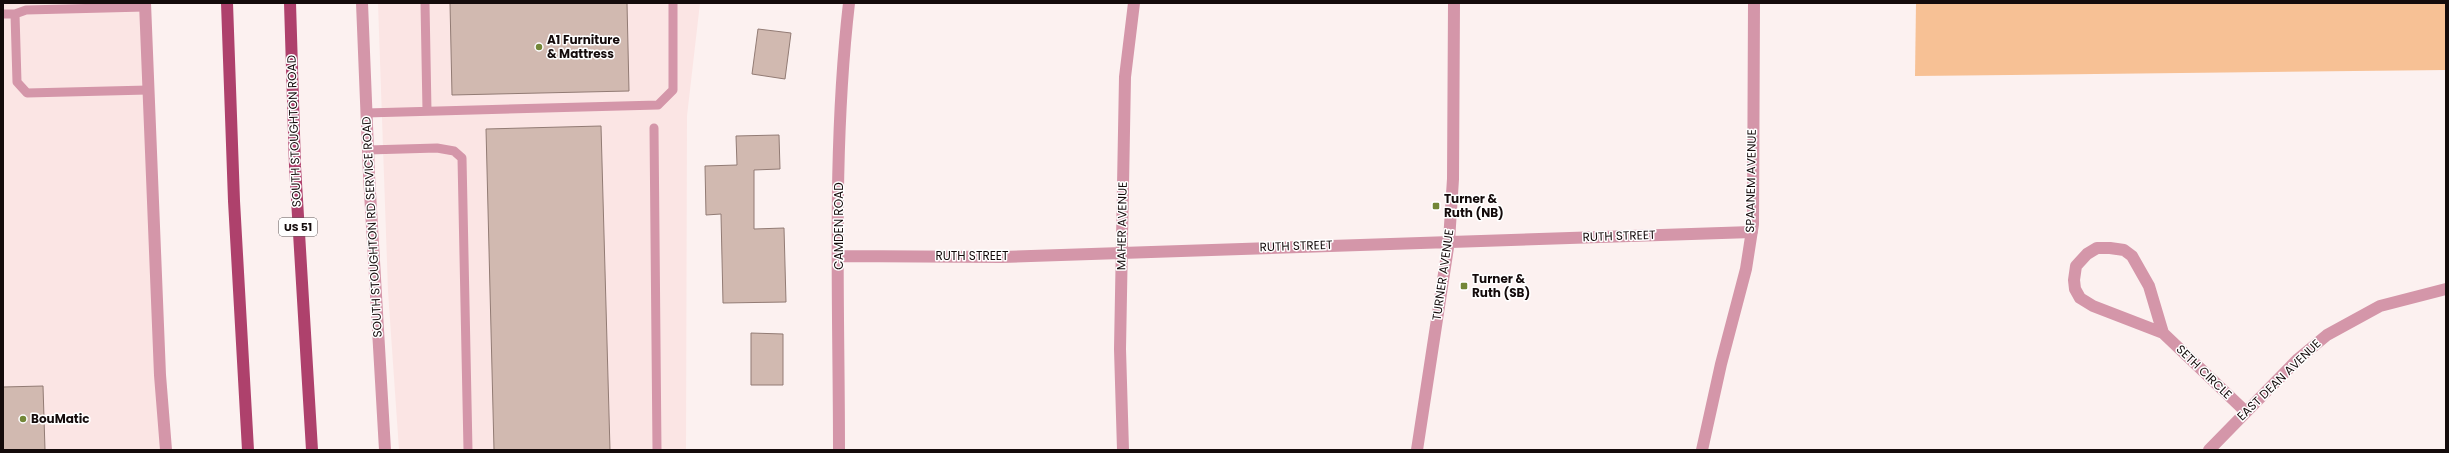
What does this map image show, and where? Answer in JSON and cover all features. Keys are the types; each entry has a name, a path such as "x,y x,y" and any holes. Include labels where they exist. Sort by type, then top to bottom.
{"main road":[{"path":"227,3 234,200 248,450"},
{"name":"SOUTH STOUGHTON ROAD","path":"290,3 295,166 312,450"}],"street":[{"name":"SOUTH STOUGHTON RD SERVICE ROAD","path":"362,3 366,113 385,450"},
{"name":"CAMDEN ROAD","path":"839,450 840,256 838,188 844,49 849,3"},
{"name":"MAHER AVENUE","path":"1123,450 1121,253 1125,77 1134,3"},
{"name":"TURNER AVENUE","path":"1417,450 1448,241 1453,179 1454,3"},
{"name":"SPAANEM AVENUE","path":"1702,450 1721,364 1746,269 1752,232 1754,3"},
{"path":"145,5 160,375 166,450"},
{"name":"RUTH STREET","path":"840,256 1001,257 1752,232"},
{"name":"SETH CIRCLE","path":"2163,333 2149,286 2132,256 2124,250 2097,248 2087,254 2076,266 2074,280 2075,289 2080,298 2093,306 2163,333 2245,411"},
{"name":"EAST DEAN AVENUE","path":"2209,450 2245,411 2298,359 2327,335 2380,306 2446,289"}],"lane":[{"path":"425,3 427,111"},
{"path":"366,113 658,105 673,90 673,3"},
{"path":"3,14 15,14 26,10 145,5"},
{"path":"15,14 17,82 27,93 148,90"},
{"path":"654,128 657,450"},
{"path":"368,150 437,148 454,151 462,158 468,450"}],"shaded area":[{"path":"3,3 145,3 166,450 3,450"},
{"path":"378,3 700,3 687,116 686,450 399,450 388,291"},
{"path":"1916,3 2446,3 2446,70 1915,76"}],"building":[{"name":"A1 Furniture & Mattress","path":"450,3 627,3 629,91 452,95"},
{"path":"758,29 791,33 785,79 752,74"},
{"path":"601,126 610,450 494,450 486,129"},
{"path":"779,135 780,169 754,170 754,229 784,228 786,302 723,303 721,214 706,215 705,166 737,165 736,136"},
{"path":"751,333 783,334 783,385 751,385"},
{"name":"BouMatic","path":"43,386 45,450 3,450 3,387"}],"place":[{"name":"A1 Furniture & Mattress","path":"539,47"},
{"name":"Turner & Ruth (NB)","path":"1436,206"},
{"name":"Turner & Ruth (SB)","path":"1464,286"},
{"name":"BouMatic","path":"23,419"}]}
